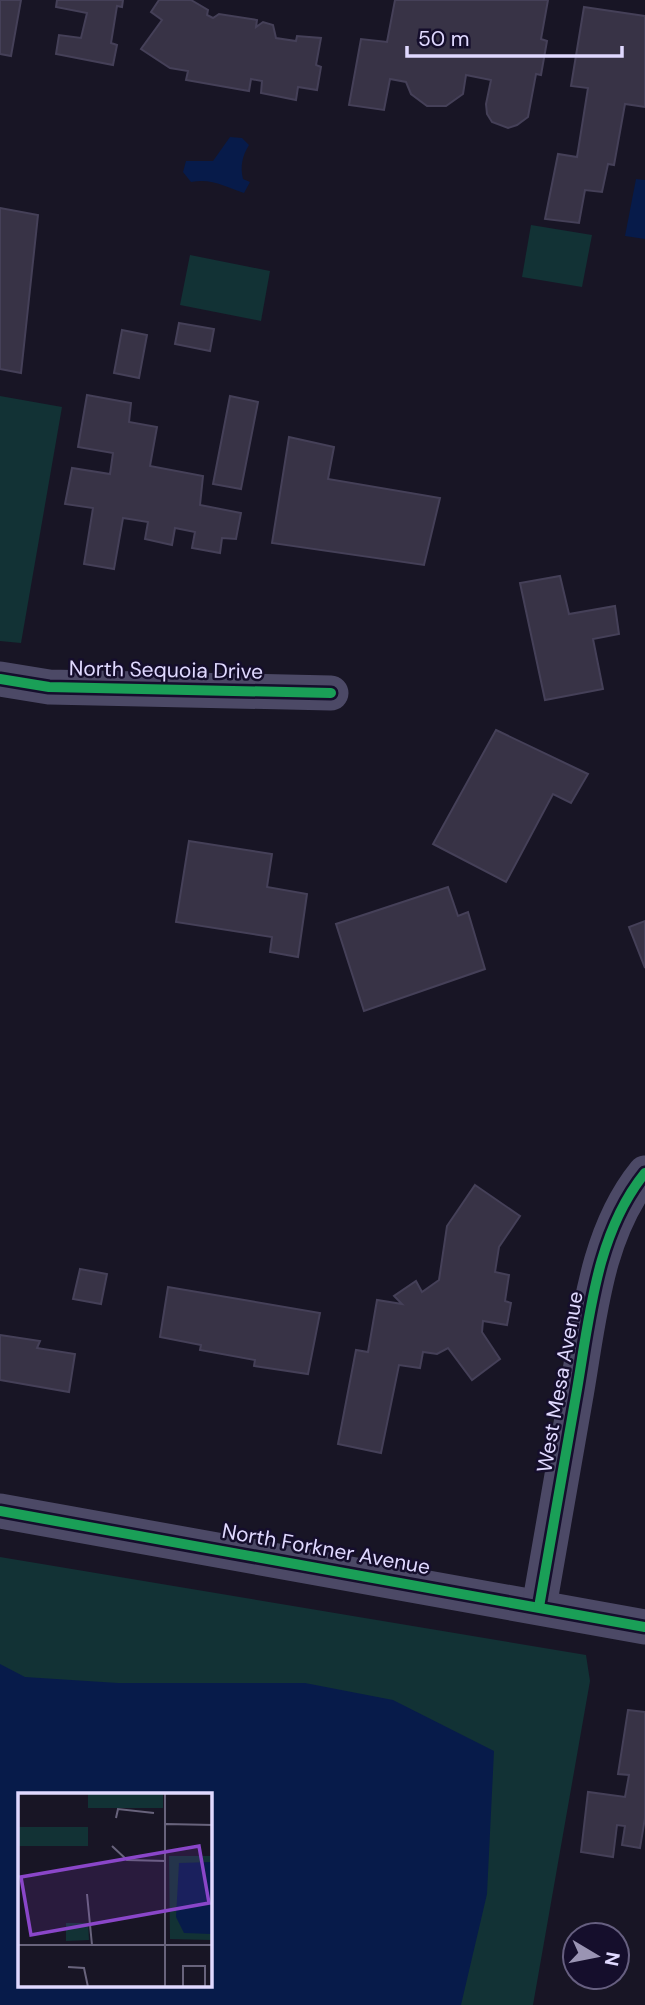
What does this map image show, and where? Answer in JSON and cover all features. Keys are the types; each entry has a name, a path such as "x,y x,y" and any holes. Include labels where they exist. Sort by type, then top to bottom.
{"street":[{"name":"North Sequoia Drive","path":"0,679 49,687 331,693"},
{"name":"West Mesa Avenue","path":"540,1607 605,1248 628,1195 645,1173"},
{"name":"North Forkner Avenue","path":"0,1511 645,1627"}],"green space":[{"path":"531,225 592,235 582,287 522,277"},
{"path":"190,255 270,271 261,321 180,305"},
{"path":"0,396 62,407 21,643 0,641"},
{"path":"0,1557 586,1655 590,1681 533,2005 0,2005"}],"water":[{"path":"230,137 242,138 249,145 242,166 243,179 250,182 244,193 212,182 191,182 183,172 186,161 213,161"},
{"path":"636,179 645,180 645,239 625,236"},
{"path":"0,1664 25,1677 118,1683 305,1683 393,1700 494,1751 487,1894 461,2005 0,2005"}],"building":[{"path":"0,0 21,0 11,56 0,54"},
{"path":"57,0 123,0 122,7 117,6 111,43 117,45 113,65 56,54 59,35 81,38 87,13 56,7"},
{"path":"159,0 191,0 208,10 207,15 213,18 219,14 257,20 256,27 263,22 273,25 276,38 296,41 297,36 321,38 316,65 321,67 317,90 298,87 296,100 261,93 262,81 251,79 249,91 186,80 188,71 170,68 141,49 162,20 151,12"},
{"path":"395,0 548,0 541,39 547,41 541,75 536,74 528,117 508,128 492,122 487,114 486,104 491,80 466,75 463,94 446,106 427,106 411,94 406,82 390,79 384,110 349,105 361,39 387,42"},
{"path":"584,7 645,16 645,107 625,104 614,165 608,164 602,192 585,190 579,223 545,219 558,154 577,157 588,88 571,86"},
{"path":"0,208 38,215 21,373 0,369"},
{"path":"179,323 214,329 210,351 175,344"},
{"path":"122,330 147,335 139,378 114,373"},
{"path":"87,395 131,403 129,422 157,427 150,466 203,476 200,505 241,513 236,539 222,538 220,553 192,548 195,532 175,528 172,545 145,539 148,522 123,518 114,569 84,564 93,508 65,504 72,468 110,474 113,453 78,447"},
{"path":"230,396 258,402 241,489 213,484"},
{"path":"289,437 334,447 328,479 440,498 424,565 272,543"},
{"path":"560,576 569,614 615,606 619,634 593,639 603,689 545,700 520,583"},
{"path":"496,730 588,774 571,803 553,794 506,882 433,844"},
{"path":"189,841 272,854 267,887 307,894 298,957 270,952 272,937 176,922"},
{"path":"448,887 458,916 468,912 485,969 364,1011 336,924"},
{"path":"645,921 645,968 629,927"},
{"path":"475,1185 520,1216 499,1247 495,1272 509,1275 505,1301 511,1303 507,1325 483,1321 482,1332 500,1359 472,1380 448,1348 437,1354 423,1352 420,1368 399,1365 381,1453 338,1444 356,1350 368,1352 377,1300 402,1304 394,1296 416,1281 422,1292 439,1280 447,1226"},
{"path":"80,1269 107,1274 101,1304 73,1299"},
{"path":"168,1287 320,1313 308,1374 254,1366 255,1360 200,1350 201,1345 160,1337"},
{"path":"0,1335 40,1341 37,1348 75,1354 69,1392 0,1380"},
{"path":"628,1710 645,1712 645,1818 640,1848 622,1845 625,1826 617,1825 613,1857 581,1852 588,1792 625,1797 629,1775 618,1774"}],"cycle path":[{"path":"0,679 49,687 331,693"},
{"path":"539,1607 596,1282 615,1224 645,1173"},
{"path":"0,1511 645,1627"}]}
